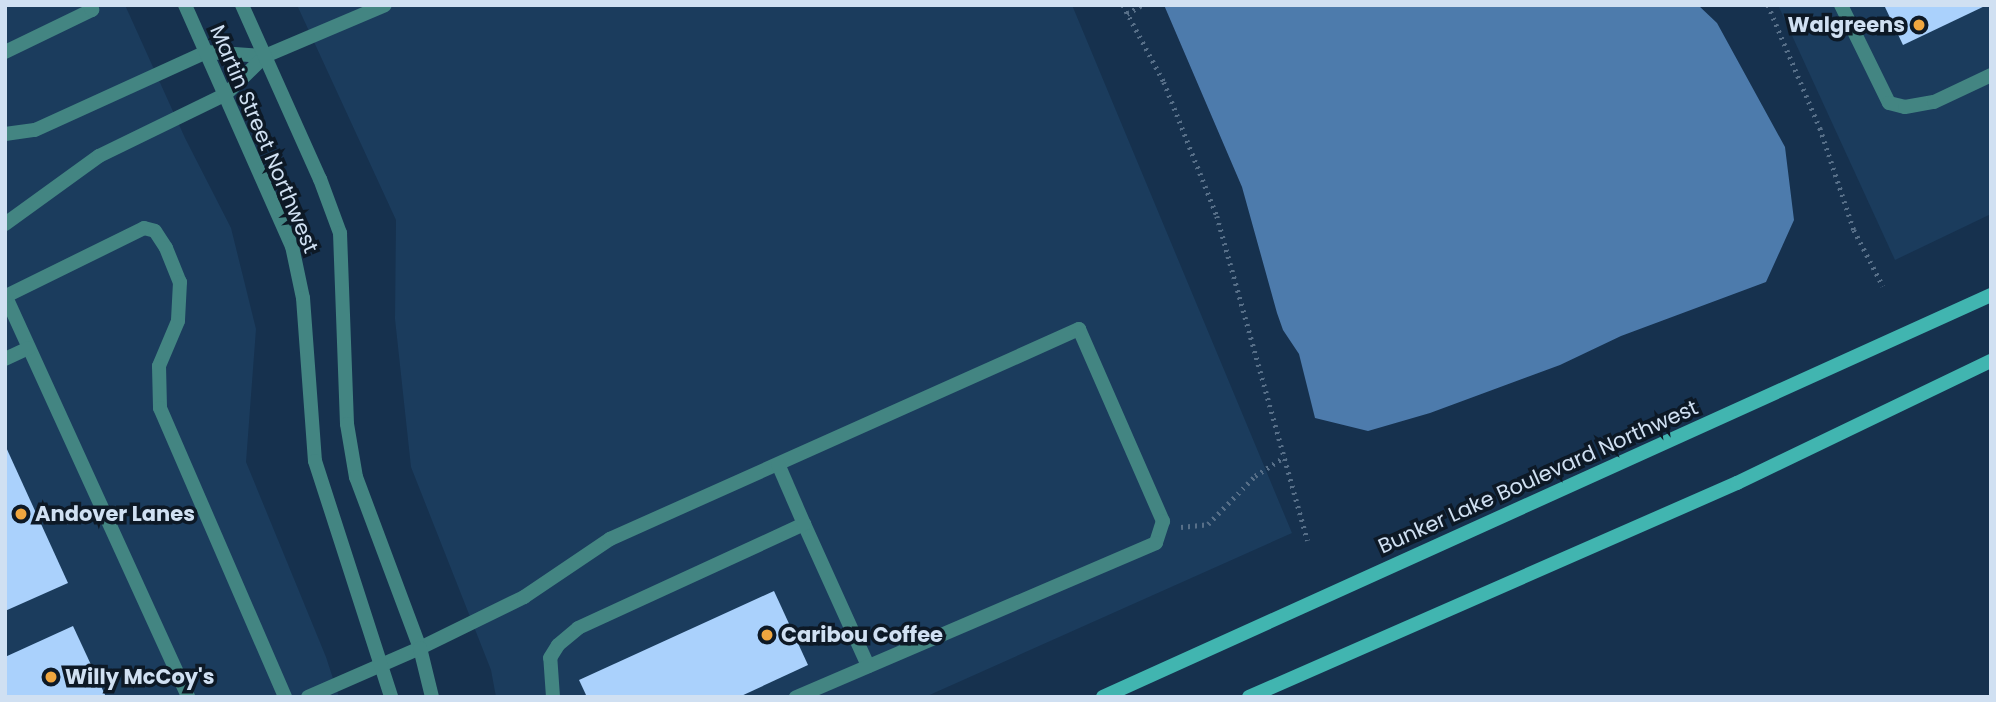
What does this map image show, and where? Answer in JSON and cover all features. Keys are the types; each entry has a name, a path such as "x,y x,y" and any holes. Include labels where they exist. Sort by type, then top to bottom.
{"main road":[{"name":"Bunker Lake Boulevard Northwest","path":"1103,697 1991,295"},
{"path":"1249,697 1737,483 1991,361"}],"street":[{"path":"5,52 92,10 90,5"},
{"name":"Martin Street Northwest","path":"184,5 292,246 303,298 315,461 383,664 391,697"},
{"name":"Martin Street Northwest","path":"242,5 320,179 340,233 347,424 356,477 420,648 432,697"},
{"path":"5,223 99,156 226,94 265,57 385,5"},
{"path":"1841,5 1889,103 1905,107 1934,102 1991,75"},
{"path":"5,134 35,130 206,52 265,57"},
{"path":"188,697 5,295 144,228 155,231 166,248 180,282 178,321 159,366 160,408 285,697"},
{"path":"308,697 420,648 524,597 610,539 1079,330 1163,521 1156,543 796,697"},
{"path":"5,359 29,348"},
{"path":"778,464 868,666"},
{"path":"553,697 550,659 555,650 578,628 804,524"}],"path":[{"path":"1123,5 1164,82 1217,216 1308,541"},
{"path":"1127,14 1142,5"},
{"path":"1768,5 1820,128 1854,230 1883,286"},
{"path":"1163,521 1184,528 1208,524 1255,476 1284,457"}],"shaded area":[{"path":"5,5 125,5 185,138 231,228 256,329 246,462 326,657 339,697 5,697"},
{"path":"297,5 1072,5 1292,533 925,697 496,697 491,670 411,467 395,319 396,220"},
{"path":"1164,5 1698,5 1717,23 1785,147 1794,220 1766,282 1621,336 1560,365 1430,413 1368,431 1315,418 1299,354 1283,330 1277,313 1242,187"},
{"path":"1778,5 1991,5 1991,214 1895,260"}],"building":[{"name":"Walgreens","path":"1884,5 1987,5 1903,45"},
{"name":"Andover Lanes","path":"5,445 68,583 5,611"},
{"path":"774,591 808,665 739,697 587,697 579,680"},
{"name":"Willy McCoy's","path":"73,626 106,697 5,697 5,657"}],"place":[{"name":"Walgreens","path":"1919,25"},
{"name":"Andover Lanes","path":"21,514"},
{"name":"Caribou Coffee","path":"767,635"},
{"name":"Willy McCoy's","path":"51,677"}]}
